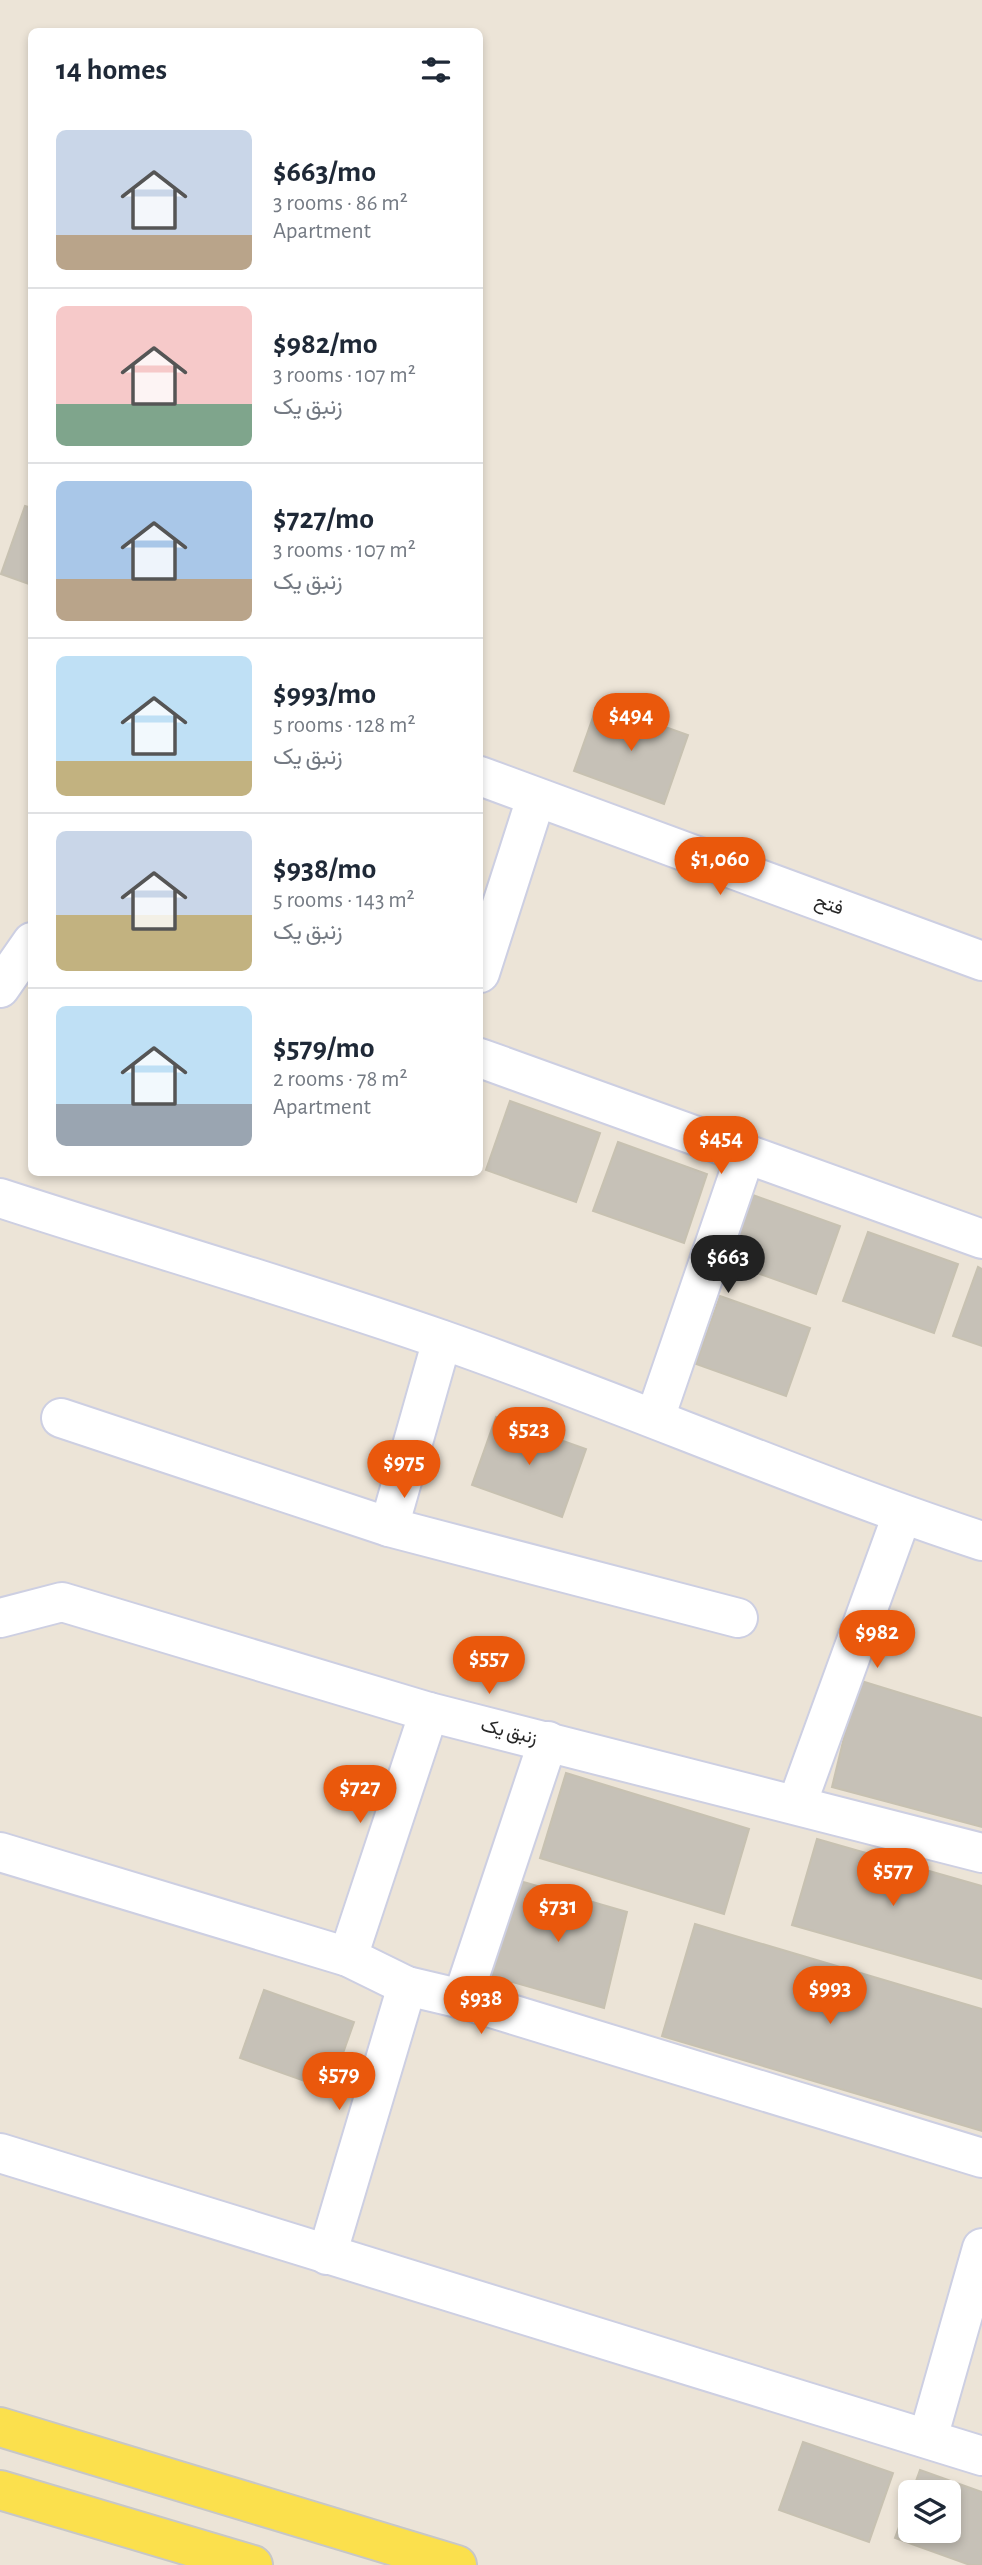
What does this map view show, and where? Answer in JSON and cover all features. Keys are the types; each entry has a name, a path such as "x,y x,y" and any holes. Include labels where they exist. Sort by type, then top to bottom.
{"main road":[{"path":"0,2427 457,2565"},
{"path":"0,2490 253,2565"}],"street":[{"name":"فتح","path":"483,777 982,961"},
{"path":"483,964 536,798"},
{"path":"0,988 28,948"},
{"path":"483,1059 982,1239"},
{"path":"655,1418 746,1153"},
{"path":"0,1198 442,1340 655,1418 902,1515 982,1541"},
{"path":"389,1527 442,1340"},
{"path":"61,1418 389,1527 738,1618"},
{"path":"797,1804 902,1515"},
{"name":"زنبق یک","path":"0,1618 62,1602 429,1712 982,1853"},
{"path":"348,1957 429,1712"},
{"path":"462,1999 548,1741"},
{"path":"0,1852 348,1957 407,1986 462,1999 982,2158"},
{"path":"327,2255 407,1986"},
{"path":"0,2153 982,2456"},
{"path":"928,2438 982,2248"}],"building":[{"path":"25,506 28,507 28,584 1,574"},
{"path":"598,703 688,735 664,804 574,771"},
{"path":"510,1101 600,1133 576,1202 486,1170"},
{"path":"618,1142 707,1174 684,1243 593,1211"},
{"path":"750,1194 840,1226 816,1294 726,1262"},
{"path":"868,1232 958,1264 934,1333 843,1301"},
{"path":"978,1267 982,1269 982,1346 953,1336"},
{"path":"720,1296 810,1328 786,1396 696,1364"},
{"path":"496,1417 586,1449 562,1517 472,1485"},
{"path":"858,1680 982,1718 982,1827 832,1787"},
{"path":"566,1773 749,1829 724,1914 540,1858"},
{"path":"817,1839 982,1886 982,1979 792,1925"},
{"path":"513,1879 627,1912 604,2008 488,1975"},
{"path":"695,1924 982,2009 982,2131 662,2036"},
{"path":"264,1990 354,2022 330,2090 240,2058"},
{"path":"803,2442 893,2473 869,2542 779,2510"},
{"path":"920,2470 948,2480 916,2480"},
{"path":"961,2485 982,2492 982,2565 970,2565 909,2543 961,2543"}]}
